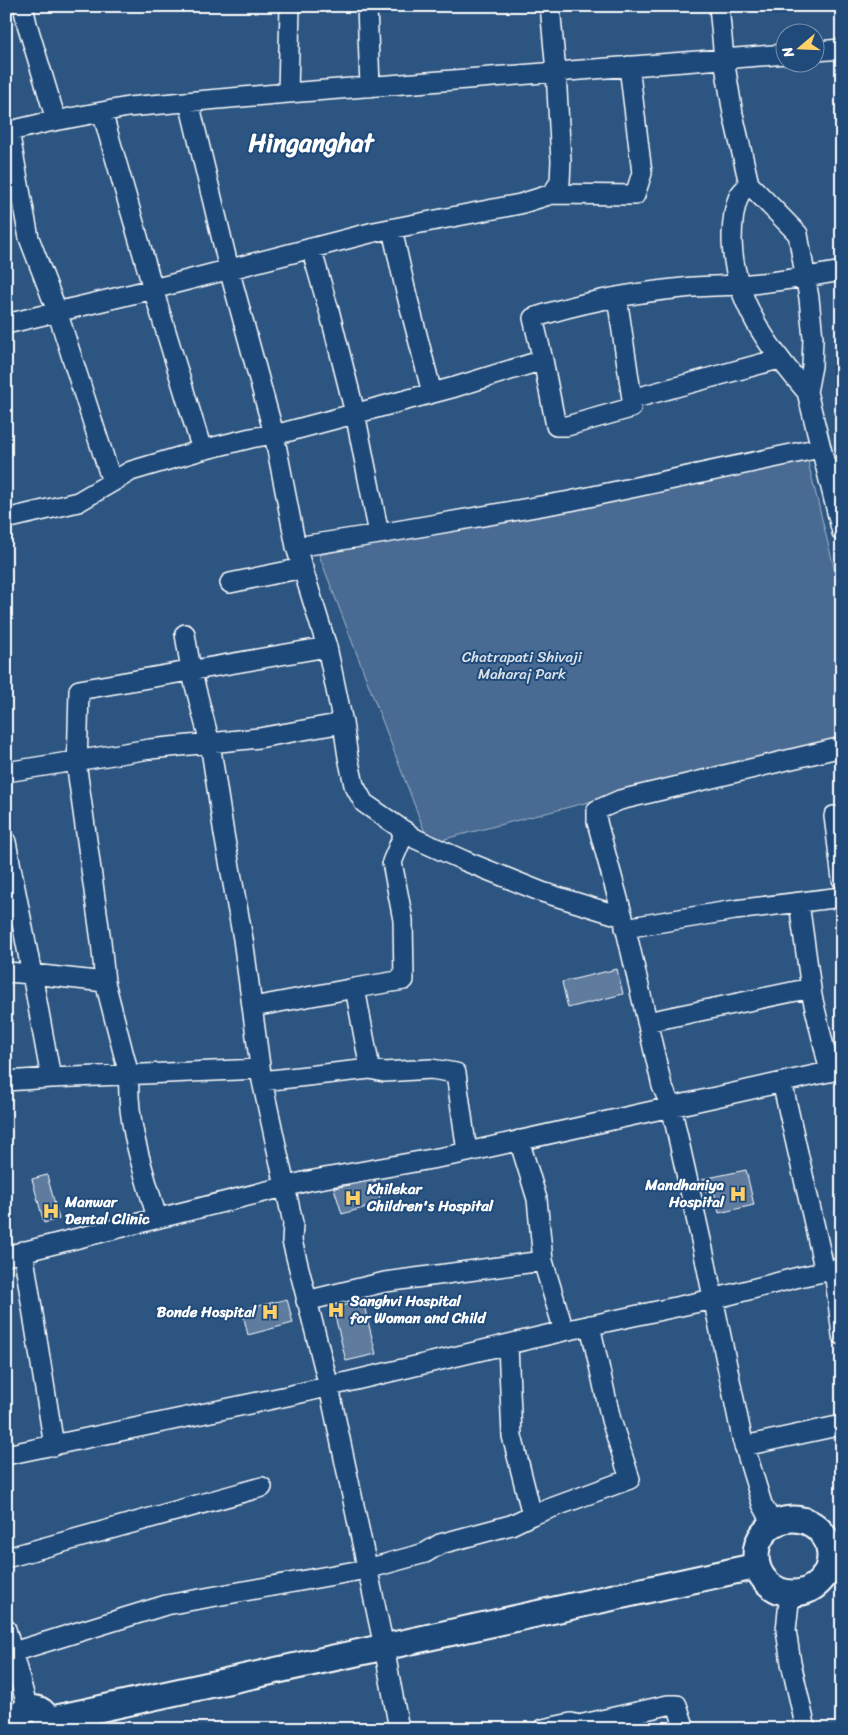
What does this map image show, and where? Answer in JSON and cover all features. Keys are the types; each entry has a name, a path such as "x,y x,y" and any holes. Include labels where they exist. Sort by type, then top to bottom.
{"main road":[{"path":"784,1519 796,1519 807,1522 817,1528 835,1547 826,1573 818,1583 807,1590 790,1593 782,1592 771,1586 762,1577 757,1566 755,1554 758,1542 764,1532 773,1524 784,1519"},
{"path":"29,1724 757,1566"}],"street":[{"path":"23,6 56,120"},
{"path":"288,93 290,6"},
{"path":"367,6 370,87"},
{"path":"550,6 556,72 560,182 552,194"},
{"path":"719,6 724,58 733,114 749,184 798,234 814,338 812,366 807,392 820,448 835,478 842,532"},
{"path":"826,50 842,49"},
{"path":"112,482 58,311 29,238 7,132 56,120 128,107 776,55"},
{"path":"6,324 153,289 311,248 392,229 520,204 552,194 635,196 642,173 629,66"},
{"path":"189,102 229,269 274,434 296,547 327,647 354,784 364,803 416,839 465,861 624,923 842,897"},
{"path":"102,112 202,450"},
{"path":"749,184 739,195 732,226 733,262 754,321 779,359 807,392"},
{"path":"392,229 432,393"},
{"path":"311,248 355,414 379,534"},
{"path":"617,297 632,399 631,408 567,426 556,426 533,318 617,297 683,288 740,285 806,278 842,271"},
{"path":"632,399 779,359"},
{"path":"6,519 78,502 131,471 202,450 355,414 543,360"},
{"path":"296,547 570,501 820,448"},
{"path":"230,583 303,568"},
{"path":"185,634 191,670 210,743 253,1007 261,1075 293,1223 292,1241 329,1387 384,1647 399,1729"},
{"path":"157,1218 134,1136 128,1091 129,1075 105,982 102,941 77,761 79,690 327,647"},
{"path":"6,772 150,749 259,738 343,723"},
{"path":"773,1524 762,1504 744,1446 714,1299 671,1106 662,1086 646,1022 624,923 597,822 597,810 620,800 842,747"},
{"path":"834,816 842,879"},
{"path":"253,1007 404,980 403,920 392,862 405,832"},
{"path":"6,842 51,1078"},
{"path":"54,1446 15,1254 285,1187 467,1152 836,1071 811,988 799,903"},
{"path":"6,972 105,982"},
{"path":"355,988 370,1069"},
{"path":"646,1022 811,988"},
{"path":"6,1081 129,1075 261,1075 370,1069 384,1072 431,1069 456,1073 467,1152"},
{"path":"782,1082 834,1270 842,1335"},
{"path":"519,1140 537,1199 543,1261 564,1331"},
{"path":"306,1301 385,1282 543,1261"},
{"path":"6,1456 329,1387 564,1331 714,1299 834,1270"},
{"path":"12,1652 166,1605 367,1569 425,1553 440,1544 511,1525 532,1515 630,1479 611,1420 590,1325"},
{"path":"508,1345 512,1436 532,1515"},
{"path":"744,1446 842,1426"},
{"path":"6,1558 262,1487"},
{"path":"790,1593 786,1630 791,1663 806,1729"},
{"path":"6,1629 29,1724"},
{"path":"543,1729 571,1723 580,1727 668,1705 676,1705 685,1729"}],"green space":[{"name":"Chatrapati Shivaji Maharaj Park","path":"807,458 842,600 842,737 429,843 319,555"}],"building":[{"path":"617,969 623,994 568,1008 562,982"},
{"path":"746,1170 754,1205 719,1213 714,1191 706,1192 703,1179"},
{"path":"47,1175 59,1219 44,1223 32,1179"},
{"path":"375,1180 381,1203 342,1214 334,1188"},
{"path":"287,1299 293,1323 248,1335 242,1310"},
{"path":"363,1301 376,1354 346,1361 333,1308"}],"place":[{"name":"Mandhaniya Hospital","path":"738,1194"},
{"name":"Khilekar Children's Hospital","path":"353,1198"},
{"name":"Manwar Dental Clinic","path":"51,1211"},
{"name":"Sanghvi Hospital for Woman and Child","path":"336,1310"},
{"name":"Bonde Hospital","path":"270,1312"}],"district":[{"name":"Hinganghat","path":"311,142"}]}
